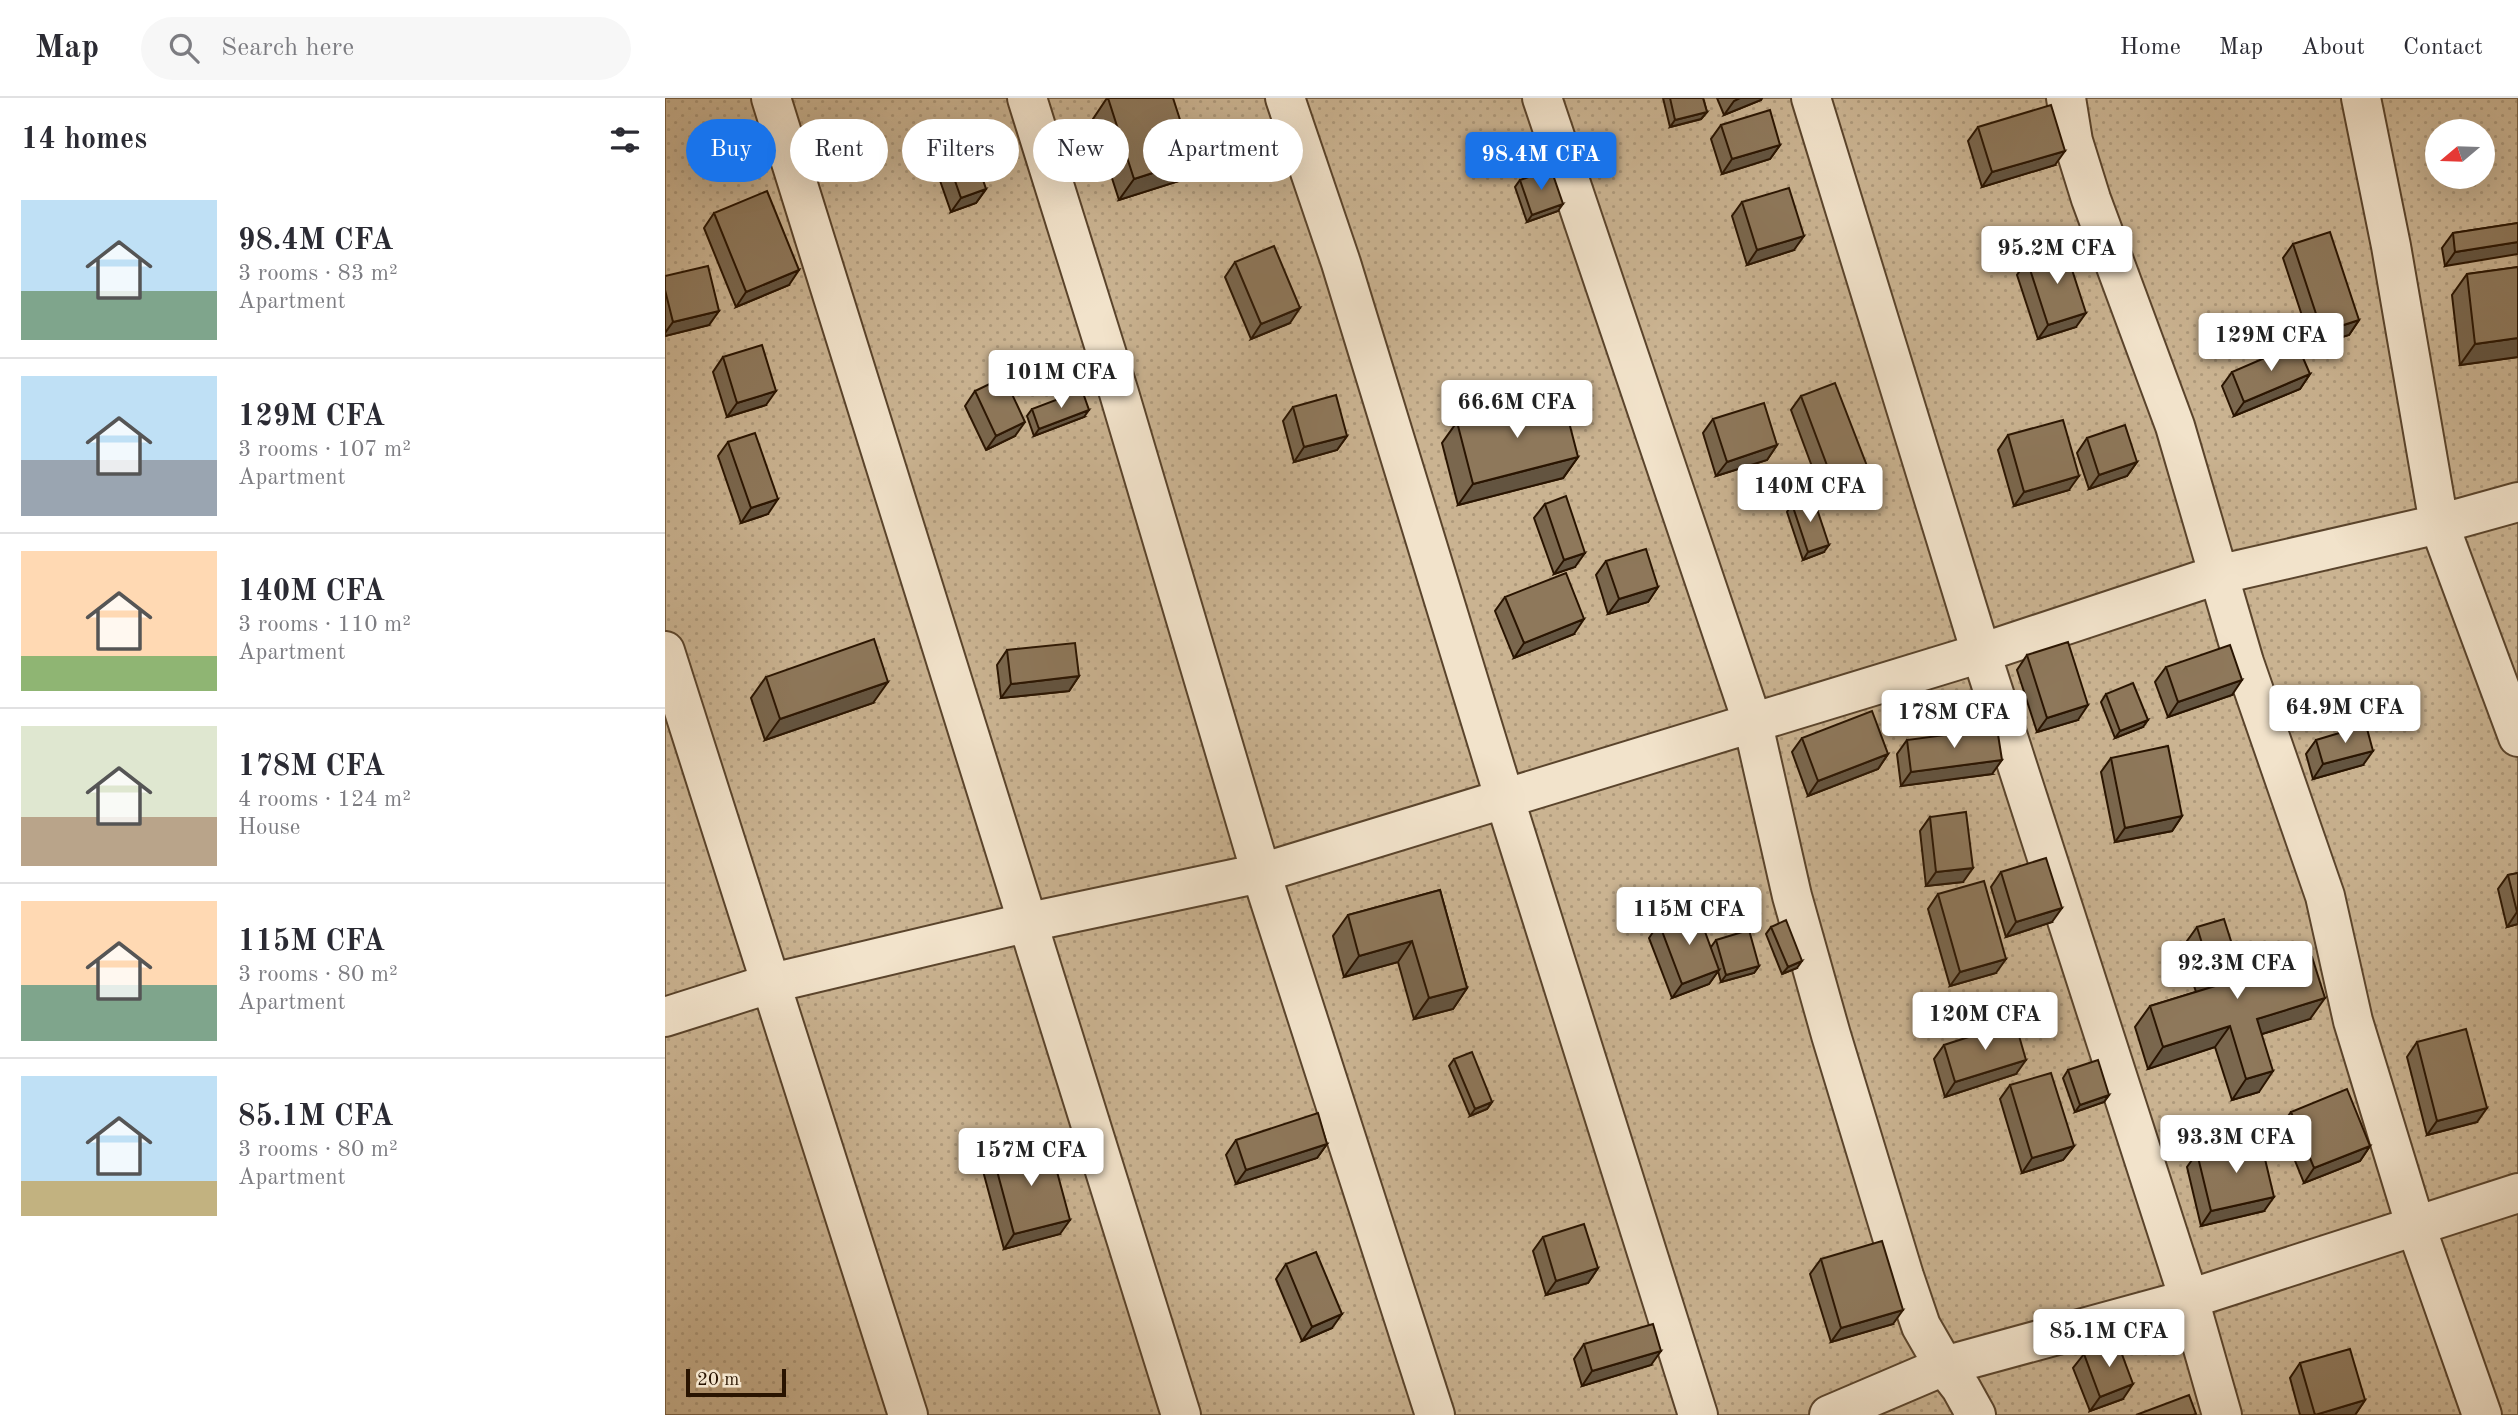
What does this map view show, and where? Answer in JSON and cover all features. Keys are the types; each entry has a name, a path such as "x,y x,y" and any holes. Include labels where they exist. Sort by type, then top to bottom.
{"street":[{"path":"771,98 1181,1415"},
{"path":"1027,98 1119,393 1261,873 1435,1415"},
{"path":"1285,98 1341,263 1505,800 1699,1415"},
{"path":"1542,98 1752,724 1792,896 1904,1276 1921,1326 1976,1415"},
{"path":"1811,98 1981,653 2189,1299 2222,1415"},
{"path":"2066,98 2073,141 2091,199 2175,426 2244,662 2325,896 2353,1021 2415,1224 2482,1415"},
{"path":"2361,98 2391,246 2439,524 2518,737"},
{"path":"665,1017 772,983 1029,922 1261,873 1981,653 2217,575 2439,524 2518,502"},
{"path":"665,651 908,1415"},
{"path":"1829,1415 1944,1366 2189,1299 2518,1193"}],"shaded area":[{"path":"665,98 2518,98 2518,1415 665,1415"}],"building":[{"path":"1108,98 1173,98 1180,119 1143,119 1143,176 1134,179 1129,163 1129,119 1115,119"},
{"path":"1670,98 1703,98 1707,112 1675,120"},
{"path":"2051,105 2065,151 1992,172 1978,127"},
{"path":"1770,110 1780,145 1732,159 1721,125"},
{"path":"1551,169 1563,204 1532,215 1520,180"},
{"path":"955,182 984,182 986,189 961,198"},
{"path":"1789,188 1804,236 1757,250 1742,202"},
{"path":"767,191 799,270 746,292 714,213"},
{"path":"2518,223 2518,242 2455,252 2453,233"},
{"path":"2330,232 2359,320 2322,332 2293,244"},
{"path":"1274,246 1300,308 1261,324 1235,262"},
{"path":"2065,248 2086,313 2048,325 2027,260"},
{"path":"708,266 719,311 673,322 665,290 665,276"},
{"path":"2518,267 2518,338 2475,344 2467,274"},
{"path":"2297,344 2310,374 2244,402 2232,372"},
{"path":"762,345 776,391 737,403 723,357"},
{"path":"1004,377 1025,422 996,436 975,391"},
{"path":"1835,383 1872,479 1837,492 1801,396"},
{"path":"1082,390 1089,410 1039,429 1032,409"},
{"path":"1336,395 1347,436 1304,447 1293,407"},
{"path":"1562,395 1578,457 1473,484 1457,422"},
{"path":"1764,403 1777,445 1727,462 1713,419"},
{"path":"2063,420 2079,476 2024,492 2008,435"},
{"path":"2125,425 2137,462 2099,475 2087,438"},
{"path":"755,433 778,499 751,508 728,442"},
{"path":"1566,496 1585,553 1564,560 1545,504"},
{"path":"1813,497 1829,545 1808,552 1792,504"},
{"path":"1646,549 1658,587 1619,599 1606,561"},
{"path":"1566,573 1584,619 1524,643 1505,597"},
{"path":"874,639 888,682 780,719 766,677"},
{"path":"2068,642 2088,705 2047,718 2027,655"},
{"path":"1075,643 1079,676 1011,684 1007,650"},
{"path":"2230,645 2242,680 2178,702 2166,667"},
{"path":"2133,683 2148,720 2120,731 2106,694"},
{"path":"1872,711 1888,754 1818,781 1802,738"},
{"path":"2366,725 2373,751 2323,764 2316,740"},
{"path":"1997,728 2002,760 1911,772 1907,740"},
{"path":"2168,746 2182,816 2125,828 2111,758"},
{"path":"1966,812 1973,868 1936,872 1930,817"},
{"path":"2046,858 2062,908 2016,922 2001,872"},
{"path":"2518,873 2518,912 2517,912 2508,875"},
{"path":"1984,881 2006,959 1960,972 1938,894"},
{"path":"1440,890 1467,988 1429,998 1412,941 1359,956 1348,915"},
{"path":"1697,910 1719,970 1682,984 1659,923"},
{"path":"2224,919 2243,979 2312,957 2325,998 2257,1019 2273,1071 2246,1079 2230,1026 2163,1047 2150,1006 2215,986 2197,927"},
{"path":"1786,920 1802,961 1788,967 1771,927"},
{"path":"1749,930 1759,966 1726,975 1716,940"},
{"path":"2015,1022 2026,1060 1955,1082 1944,1045"},
{"path":"2466,1029 2487,1108 2437,1121 2417,1042"},
{"path":"1472,1052 1492,1102 1475,1109 1454,1059"},
{"path":"2098,1060 2109,1095 2080,1105 2068,1070"},
{"path":"2051,1073 2074,1146 2032,1158 2010,1085"},
{"path":"2347,1089 2370,1146 2314,1168 2291,1112"},
{"path":"1318,1113 1327,1144 1246,1170 1236,1140"},
{"path":"2260,1138 2274,1197 2211,1211 2197,1153"},
{"path":"1049,1142 1070,1220 1014,1234 993,1156"},
{"path":"1584,1224 1598,1268 1556,1281 1543,1237"},
{"path":"1882,1241 1903,1310 1841,1328 1821,1259"},
{"path":"1316,1252 1342,1314 1312,1327 1286,1264"},
{"path":"1653,1324 1661,1351 1592,1371 1584,1344"},
{"path":"2117,1341 2133,1384 2100,1397 2084,1354"},
{"path":"2350,1349 2365,1400 2315,1415 2300,1363"},
{"path":"2189,1395 2196,1414 2136,1415"}]}
